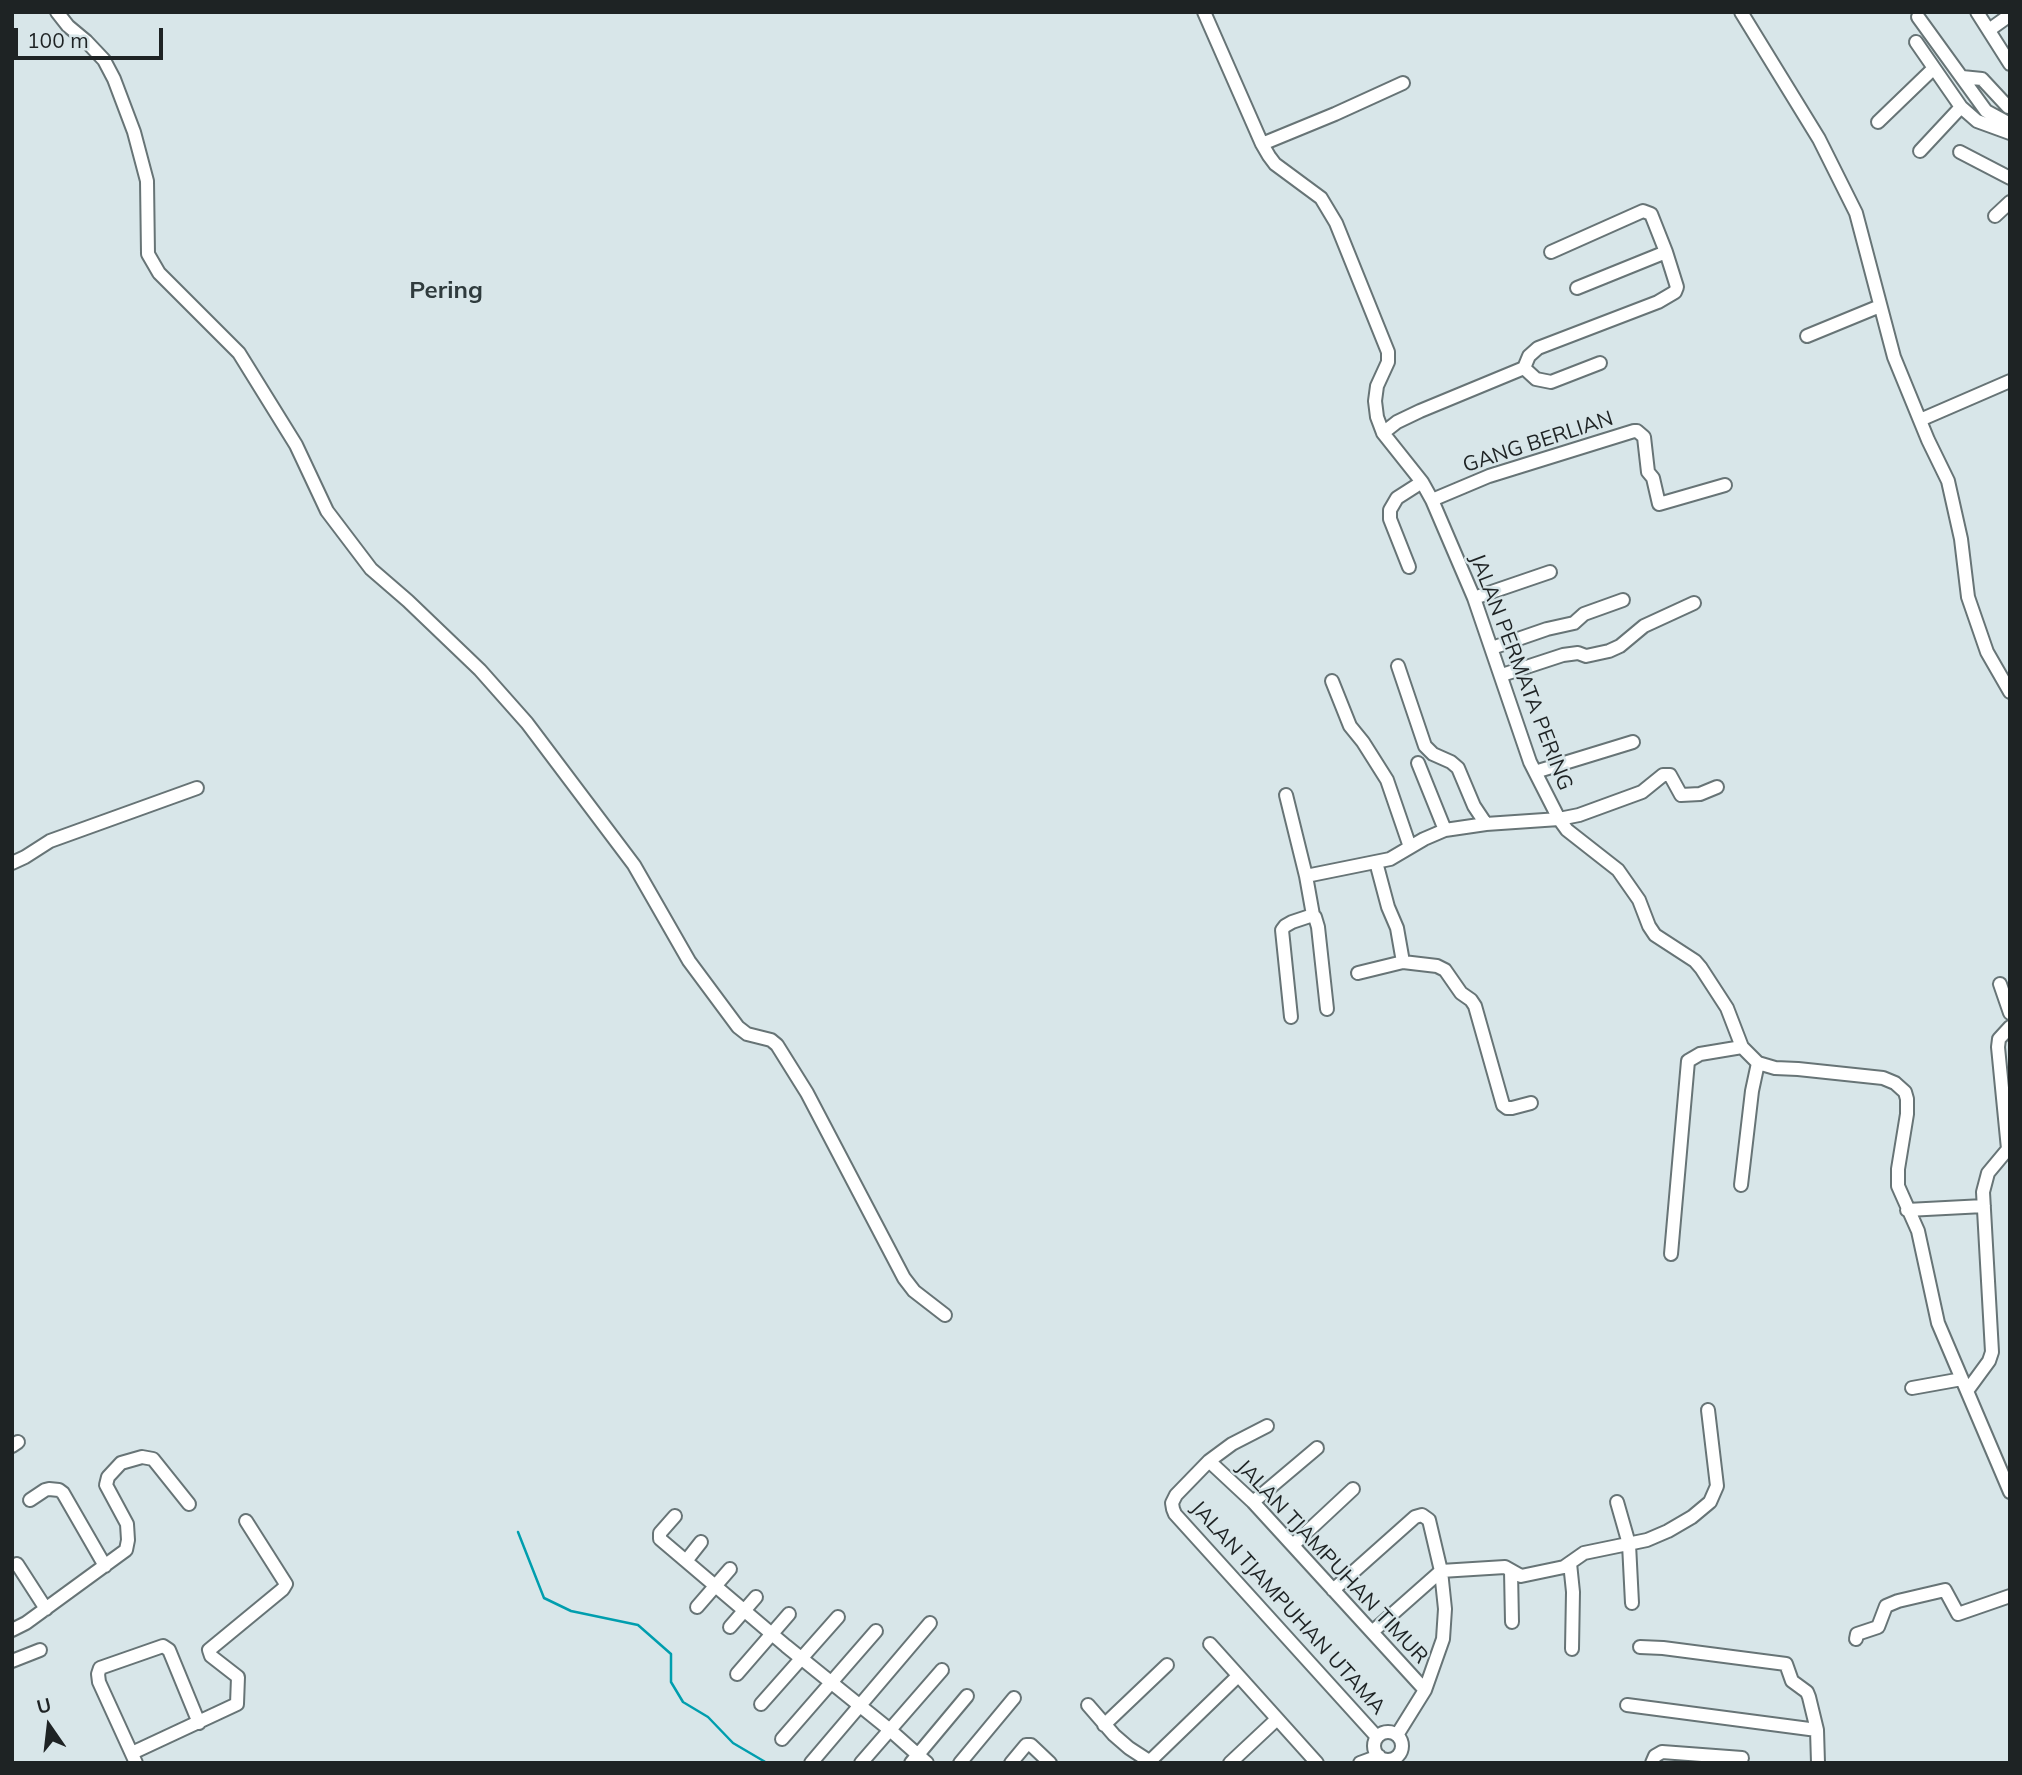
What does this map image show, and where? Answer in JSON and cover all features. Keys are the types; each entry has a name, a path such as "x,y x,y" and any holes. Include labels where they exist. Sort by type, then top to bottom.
{"street":[{"path":"57,12 104,60 114,79 134,132 146,181 148,254 159,273 239,353 296,445 327,510 371,569 480,670 527,723 634,865 689,961 738,1027 747,1034 777,1045 807,1093 904,1278 918,1295 945,1315"},
{"name":"JALAN PERMATA PERING","path":"1204,12 1262,144 1275,164 1321,198 1336,223 1388,352 1388,362 1377,386 1377,417 1383,433 1422,482 1432,500 1474,598 1535,772 1559,819 1567,830 1618,870 1639,900 1655,935 1695,961 1701,968 1727,1008 1742,1047 1758,1063"},
{"path":"1741,12 1819,139 1856,213 1894,358 1948,481 1961,539 1968,597 1987,652 2010,692"},
{"path":"1977,12 2010,64"},
{"path":"1989,30 2010,15"},
{"path":"1918,17 1986,111 2010,124"},
{"path":"1916,42 1961,107 1978,121 2010,133"},
{"path":"1878,121 1934,68"},
{"path":"1962,77 1982,79 2010,107"},
{"path":"1262,144 1403,83"},
{"path":"1920,151 1961,107"},
{"path":"1960,152 2010,178"},
{"path":"1995,216 2010,202"},
{"path":"1383,433 1397,422 1420,411 1524,368 1528,356 1538,348 1658,302 1675,292 1677,287 1651,214 1643,211 1551,252"},
{"path":"1577,288 1666,252"},
{"path":"1807,336 1881,306"},
{"path":"1524,368 1536,379 1551,382 1600,363"},
{"path":"1920,420 2010,381"},
{"name":"GANG BERLIAN","path":"1432,500 1489,476 1634,431 1644,438 1648,472 1653,478 1659,504 1725,485"},
{"path":"1409,567 1390,519 1390,510 1397,498 1422,482"},
{"path":"1474,598 1550,572"},
{"path":"1492,648 1574,622 1584,614 1623,600"},
{"path":"1502,675 1563,655 1578,653 1586,656 1609,651 1620,646 1644,626 1695,603"},
{"path":"1398,666 1425,746 1433,754 1458,768 1474,806 1486,824"},
{"path":"1332,681 1349,726 1363,742 1387,780 1410,847"},
{"path":"1535,772 1633,742"},
{"path":"1418,763 1445,830"},
{"path":"1306,876 1390,859 1423,839 1445,830 1579,815 1632,796 1648,788 1663,775 1670,775 1681,795 1700,794 1717,787"},
{"path":"12,863 50,841 197,788"},
{"path":"1286,795 1318,927 1327,1009"},
{"path":"1376,862 1397,928 1403,962"},
{"path":"1291,1017 1282,930 1292,922 1313,915"},
{"path":"1358,973 1403,962 1437,966 1449,973 1461,993 1475,1006 1503,1105 1512,1108 1531,1103"},
{"path":"2000,984 2010,1013"},
{"path":"1912,1388 1965,1385 1989,1361 1993,1345 1983,1192 1988,1173 2008,1146 1998,1047 1999,1038 2010,1027"},
{"path":"1671,1254 1688,1061 1700,1054 1742,1047"},
{"path":"1741,1185 1758,1063 1775,1068 1883,1078 1902,1087 1907,1099 1907,1114 1898,1169 1898,1186 1918,1231 1938,1323 2008,1484"},
{"path":"1907,1210 1984,1206"},
{"path":"1372,1632 1441,1571 1505,1567 1521,1576 1564,1567 1584,1553 1647,1540 1692,1517 1710,1502 1717,1486 1708,1410"},
{"path":"1209,1461 1232,1444 1267,1426"},
{"path":"1253,1502 1317,1448"},
{"path":"12,1630 46,1609 124,1553 128,1547 127,1524 106,1485 107,1478 121,1463 142,1457 153,1459 189,1504"},
{"name":"JALAN TJAMPUHAN TIMUR","path":"1209,1461 1253,1502 1426,1690"},
{"name":"JALAN TJAMPUHAN UTAMA","path":"1209,1461 1176,1495 1172,1503 1175,1514 1377,1737"},
{"path":"30,1500 49,1489 63,1493 105,1566"},
{"path":"1293,1545 1353,1489"},
{"path":"1617,1502 1629,1544 1632,1603"},
{"path":"1333,1590 1415,1517 1422,1515 1429,1520 1441,1571 1446,1609 1443,1639 1426,1690 1397,1735"},
{"path":"675,1516 659,1536 660,1539 861,1705 919,1760 967,1696"},
{"path":"199,1723 169,1650 163,1646 100,1668 98,1674 99,1682 134,1758 235,1706 238,1700 238,1677 209,1654 210,1647 286,1585 246,1521"},
{"path":"687,1561 701,1542"},
{"path":"1570,1563 1573,1592 1572,1649"},
{"path":"17,1564 46,1609"},
{"path":"698,1607 730,1569"},
{"path":"1511,1571 1512,1622"},
{"path":"1856,1639 1857,1634 1878,1627 1886,1606 1898,1601 1945,1590 1958,1614 2010,1596"},
{"path":"730,1627 756,1597"},
{"path":"737,1674 789,1614"},
{"path":"761,1704 838,1617"},
{"path":"811,1763 930,1623"},
{"path":"782,1739 876,1631"},
{"path":"1210,1644 1317,1763"},
{"path":"1640,1647 1786,1664 1792,1681 1810,1697 1817,1730 1818,1763"},
{"path":"12,1661 40,1650"},
{"path":"1104,1726 1167,1665"},
{"path":"861,1763 942,1670"},
{"path":"1088,1705 1104,1726 1150,1762 1238,1676"},
{"path":"960,1763 1014,1699"},
{"path":"1627,1705 1817,1730"},
{"path":"1230,1763 1277,1718"},
{"path":"1387,1732 1401,1738 1402,1759 1389,1760 1379,1756 1374,1747 1377,1737 1387,1732"},
{"path":"1011,1763 1026,1745 1031,1745 1050,1763"},
{"path":"1656,1758 1665,1752 1742,1758"},
{"path":"1360,1763 1379,1756"}],"waterway":[{"path":"518,1532 544,1598 571,1611 638,1625 671,1654 671,1682 683,1702 708,1717 733,1743 767,1763"}],"district":[{"name":"Pering","path":"446,291"}]}
